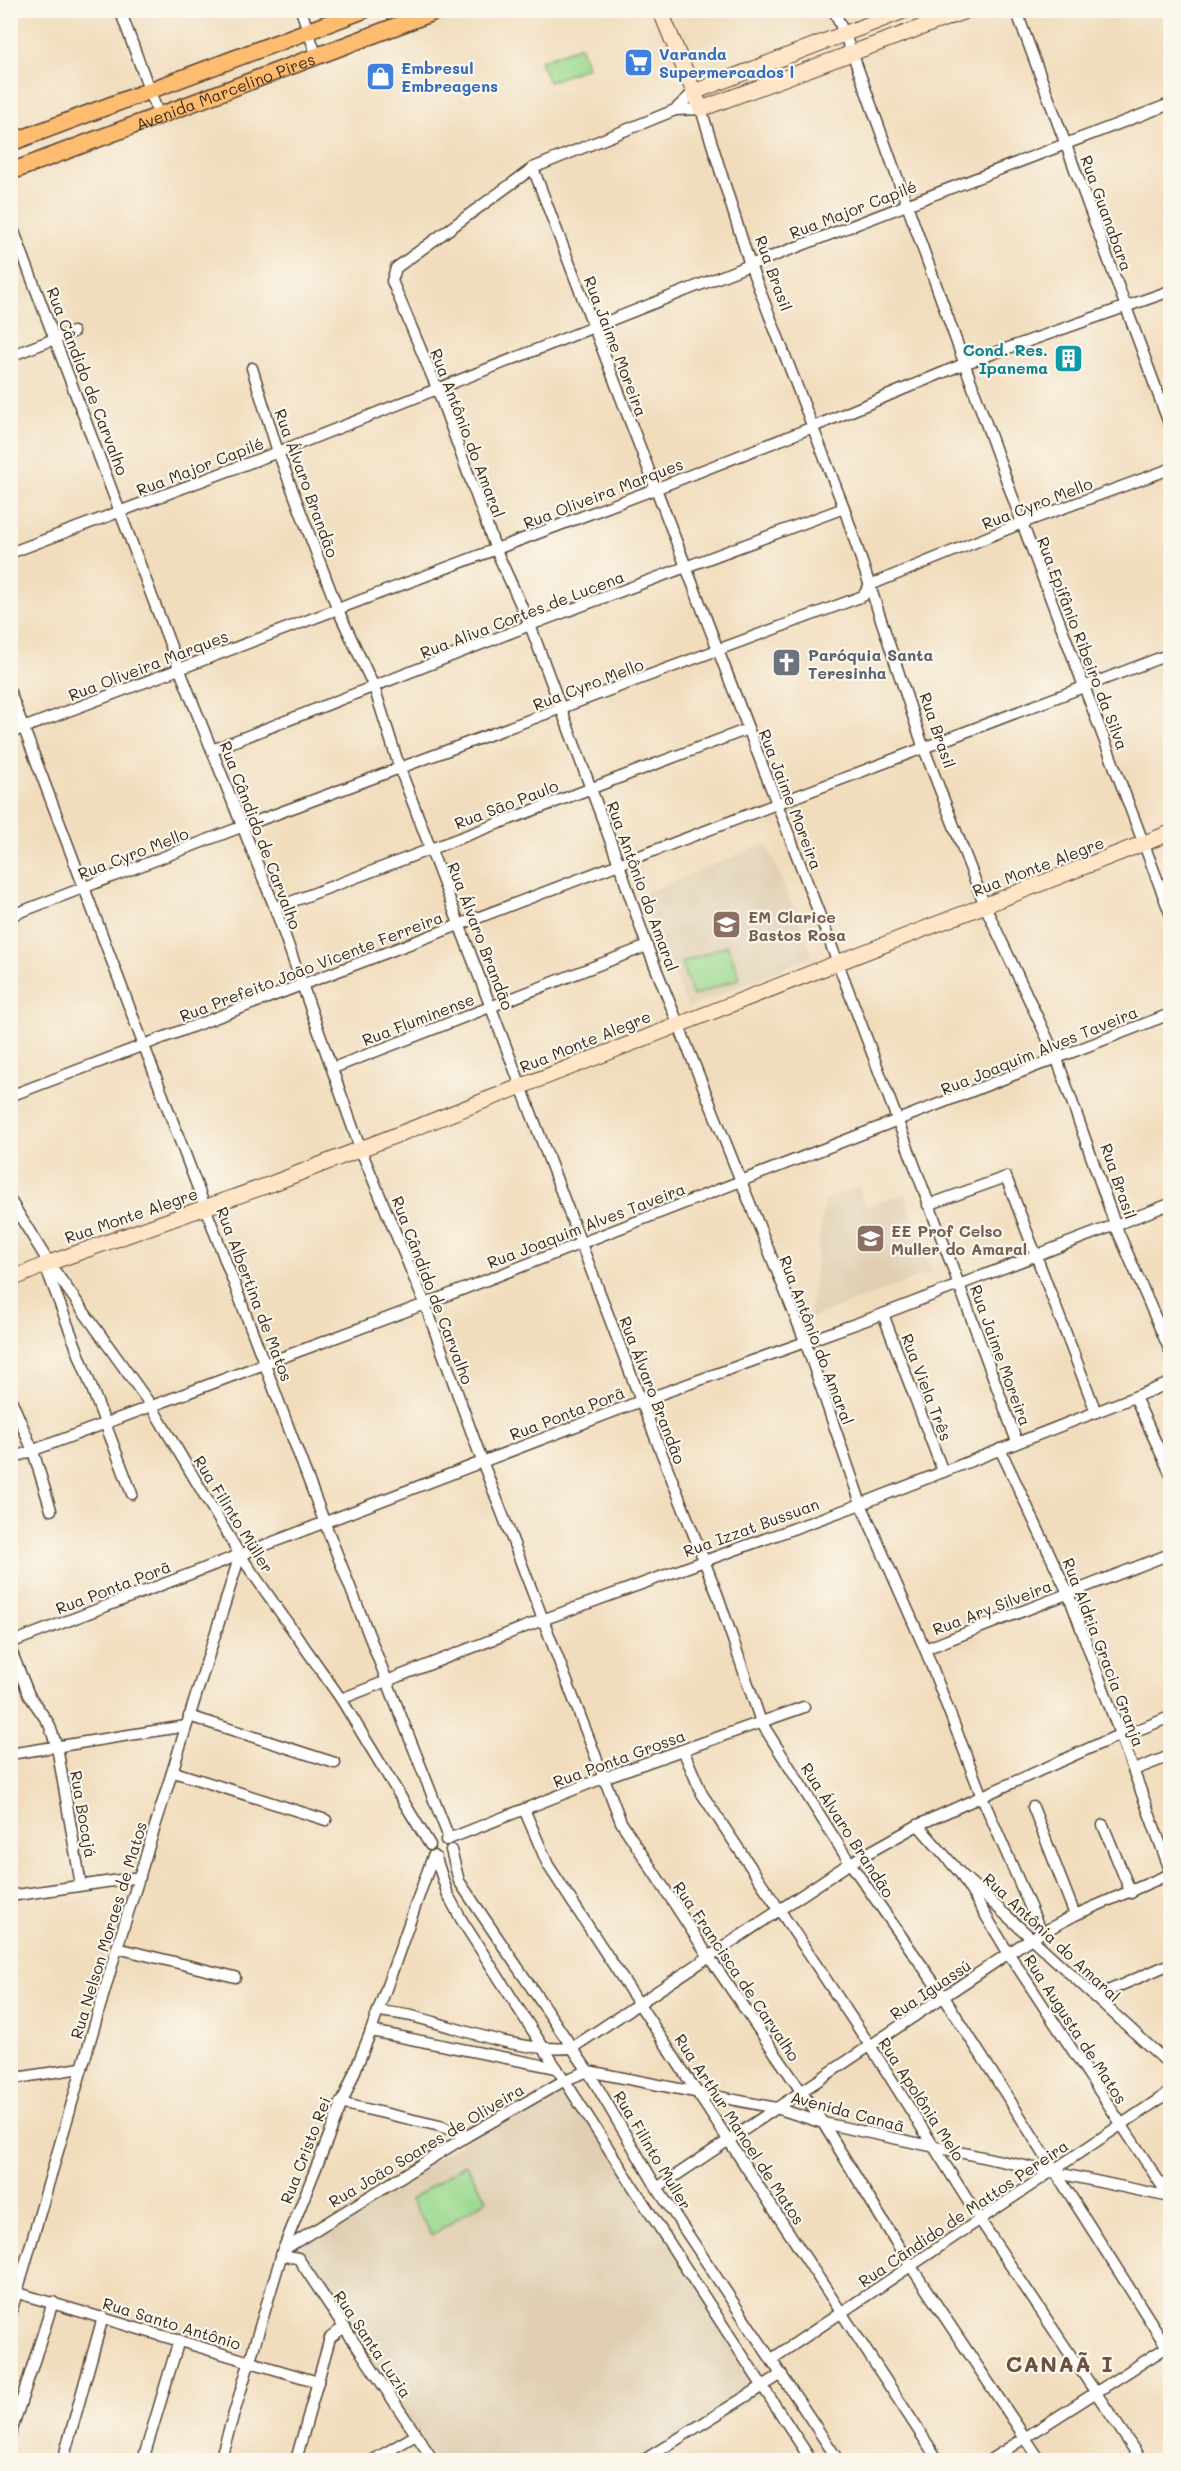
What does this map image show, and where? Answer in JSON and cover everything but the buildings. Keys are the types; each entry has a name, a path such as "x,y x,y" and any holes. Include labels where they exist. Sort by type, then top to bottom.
{"main road":[{"name":"Avenida Marcelino Pires","path":"10,143 150,93 364,10"},
{"name":"Avenida Marcelino Pires","path":"10,172 439,10"}],"street":[{"path":"120,10 159,116"},
{"path":"301,10 317,57"},
{"name":"Rua Brasil","path":"660,10 701,109 750,264 844,508 923,746 985,906 1057,1059 1116,1227 1170,1351"},
{"name":"Rua Epifânio Ribeiro da Silva","path":"834,10 853,55 966,363 1022,523 1086,685 1142,844 1170,913"},
{"path":"675,110 694,92 906,10"},
{"path":"533,168 675,110 701,109 853,55 968,10"},
{"name":"Rua Guanabara","path":"1016,10 1170,426"},
{"name":"Rua Major Capilé","path":"10,553 278,452 750,264 1170,104"},
{"name":"Rua Antônio do Amaral","path":"533,168 396,268 392,281 437,388 496,550 530,625 647,946 805,1341 861,1504 925,1649 982,1797 1041,1932"},
{"name":"Rua Jaime Moreira","path":"533,168 655,489 720,650 1017,1442"},
{"name":"Rua Cândido de Carvalho","path":"10,220 122,511 179,668 274,908 360,1148 425,1304 482,1461"},
{"name":"Rua Oliveira Marques","path":"10,733 655,489 813,427 966,363 1170,291"},
{"path":"10,356 73,332"},
{"name":"Rua Álvaro Brandão","path":"252,368 278,452 338,610 374,687 400,769 432,847 459,926 492,1007 640,1401 704,1560 761,1722 850,1863 944,1997 1169,2348"},
{"name":"Rua Cyro Mello","path":"10,916 241,827 863,596 870,585 1022,523 1170,469"},
{"name":"Rua Aliva Cortes de Lucena","path":"212,750 530,625 844,508"},
{"name":"Rua Prefeito João Vicente Ferreira","path":"10,1096 303,986 923,746 1170,654"},
{"name":"Rua Albertina de Matos","path":"10,692 324,1521 388,1680 449,1843"},
{"name":"Rua São Paulo","path":"274,908 748,729"},
{"name":"Rua Monte Alegre","path":"10,1280 47,1264 206,1208 1170,833"},
{"name":"Rua Fluminense","path":"333,1068 647,946"},
{"name":"Rua Joaquim Alves Taveira","path":"10,1459 266,1365 897,1122 1170,1014"},
{"path":"928,1205 1006,1177 1096,1412"},
{"name":"Rua Filinto Müller","path":"10,1200 47,1264 152,1407 240,1555 341,1699 433,1853 448,1895 461,1919 642,2203 765,2386 810,2460"},
{"name":"Rua Ponta Porã","path":"10,1643 640,1401 883,1314 1116,1227 1170,1204"},
{"path":"47,1264 132,1494"},
{"name":"Rua Viela Três","path":"883,1314 943,1472"},
{"name":"Rua Izzat Bussuan","path":"341,1699 545,1619 861,1504 1170,1383"},
{"path":"10,1397 33,1450 51,1510"},
{"path":"1136,1397 1170,1473"},
{"name":"Rua Aldria Gracia Granja","path":"1000,1449 1068,1593 1170,1870"},
{"name":"Rua Francisca de Carvalho","path":"482,1461 545,1619 621,1822 709,1957 824,2124 910,2265 1040,2460"},
{"name":"Rua Ary Silveira","path":"925,1649 1170,1554"},
{"name":"Rua Nelson Moraes de Matos","path":"10,2316 117,1948 174,1772 187,1721 240,1555"},
{"name":"Rua Bocajá","path":"10,1648 29,1695 49,1724 57,1747 81,1885"},
{"name":"Rua Ponta Grossa","path":"449,1843 524,1809 603,1778 804,1707"},
{"path":"378,2011 419,2018 443,2027 545,2050 572,2048 850,1863 918,1825 1119,1735 1133,1732 1170,1717"},
{"path":"10,1754 187,1721 335,1763"},
{"name":"Rua Apolônia Melo","path":"683,1750 702,1794 871,2047 980,2220 1141,2460"},
{"path":"1134,1770 1170,1756"},
{"path":"174,1772 326,1820"},
{"path":"1034,1807 1075,1915"},
{"name":"Rua Arthur Manoel de Matos","path":"524,1809 548,1865 843,2311 938,2460"},
{"name":"Rua Antônia do Amaral","path":"918,1825 960,1873 1170,2066"},
{"path":"1103,1825 1131,1893"},
{"name":"Rua Ponta Grossa","path":"439,1838 449,1843 447,1857 433,1853 439,1838"},
{"name":"Rua Filinto Muller","path":"449,1843 459,1881 588,2071 657,2188 838,2460"},
{"name":"Rua Cristo Rei","path":"220,2460 282,2253 340,2103 371,2031 433,1853"},
{"name":"Rua Augusta de Matos","path":"960,1873 1009,1954 1170,2197"},
{"name":"Rua Iguassú","path":"657,2188 1041,1932 1170,1874"},
{"path":"10,1896 140,1877"},
{"path":"117,1948 235,1977"},
{"path":"1095,1997 1170,1964"},
{"path":"371,2031 557,2068"},
{"path":"1159,2055 1170,2049"},
{"path":"10,2079 81,2068"},
{"name":"Avenida Canaã","path":"588,2071 776,2108 824,2124 1170,2197"},
{"name":"Rua João Soares de Oliveira","path":"282,2253 467,2136 565,2080 588,2071"},
{"name":"Rua Cãndido de Mattos Pereira","path":"772,2360 1170,2092"},
{"path":"340,2103 440,2126 467,2136"},
{"name":"Rua Santa Luzia","path":"282,2253 298,2258 433,2460"},
{"name":"Rua Santo Antônio","path":"18,2293 318,2382"},
{"path":"10,2436 53,2302"},
{"path":"63,2460 103,2317"},
{"path":"296,2460 330,2338 344,2327"},
{"path":"143,2460 179,2340"},
{"path":"990,2460 1096,2391 1169,2348"},
{"path":"644,2460 782,2374"},
{"path":"373,2460 416,2435"}],"shaded area":[{"name":"EM Clarice Bastos Rosa","path":"766,843 813,955 688,1008 640,895"},
{"name":"EE Prof Celso Muller do Amaral","path":"858,1186 865,1206 904,1194 932,1272 809,1319 824,1201"},
{"path":"565,2080 767,2390 651,2460 433,2460 299,2259 283,2250"}],"green space":[{"path":"580,46 588,67 549,82 540,61"},
{"path":"727,945 740,978 693,996 681,963"},
{"path":"465,2164 487,2199 432,2235 410,2200"}],"place":[{"name":"Varanda Supermercados l","path":"638,62"},
{"name":"Embresul Embreagens","path":"380,76"},
{"name":"Cond. Res. Ipanema","path":"1069,358"},
{"name":"Paróquia Santa Teresinha","path":"787,663"},
{"name":"EM Clarice Bastos Rosa","path":"727,925"},
{"name":"EE Prof Celso Muller do Amaral","path":"870,1239"}],"district":[{"name":"CANAÃ I","path":"1060,2363"}]}
